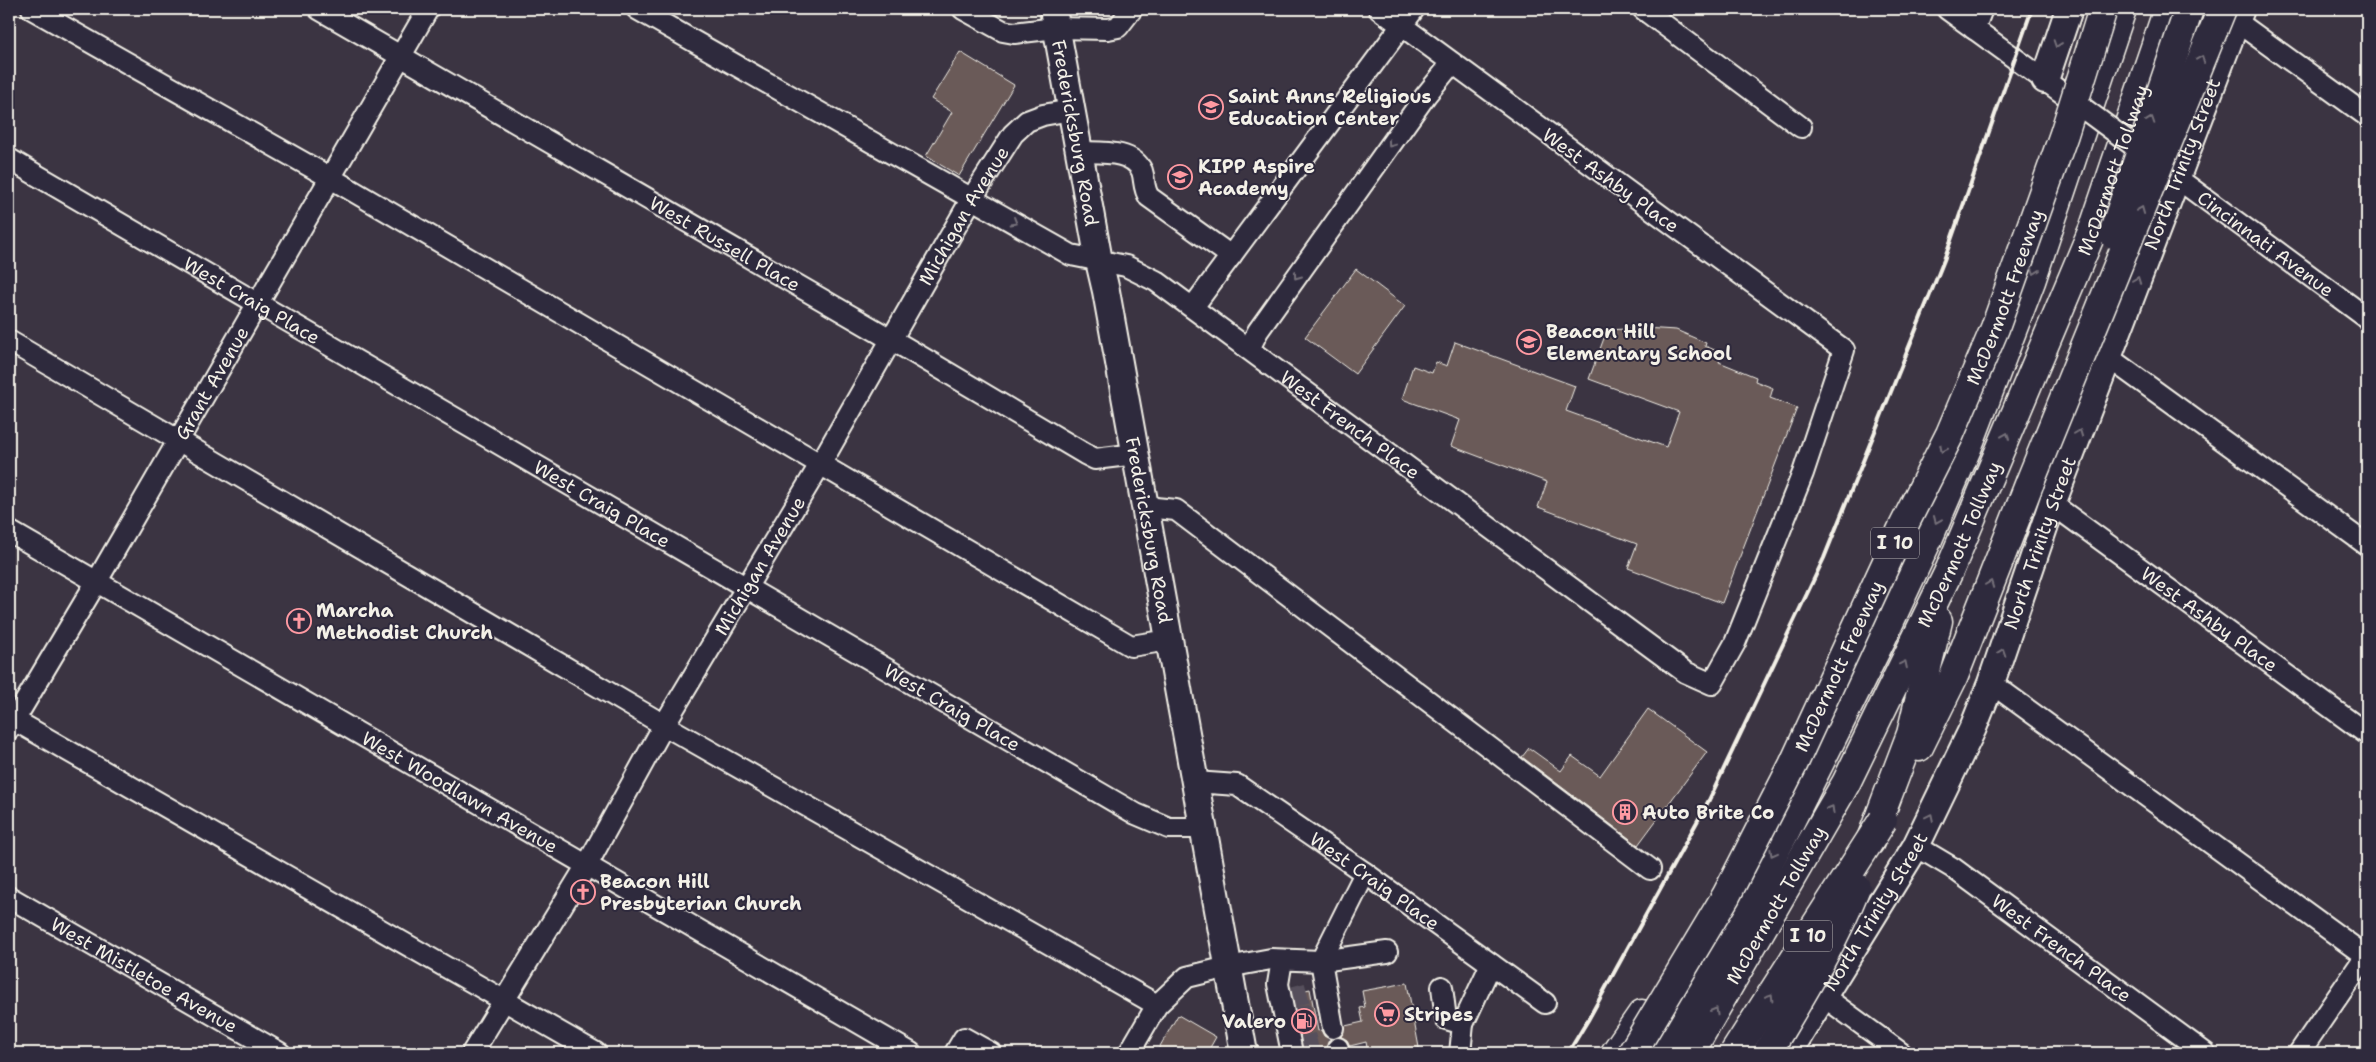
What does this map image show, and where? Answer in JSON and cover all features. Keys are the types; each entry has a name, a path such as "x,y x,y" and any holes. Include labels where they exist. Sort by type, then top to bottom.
{"highway":[{"name":"McDermott Freeway","path":"1632,1053 1731,888 1794,764 1901,531 1950,434 1995,328 2064,134 2104,9"},
{"name":"McDermott Tollway","path":"1658,1053 1707,976 1784,834 1882,638 1929,537 1964,455 2031,281 2122,9"},
{"name":"McDermott Tollway","path":"1690,1053 1846,783 1950,570 2094,226 2168,9"},
{"name":"I 10","path":"1734,1053 1882,820 1954,676 2030,482 2189,9"},
{"path":"2030,482 2233,13"},
{"path":"1782,1053 1846,906 1911,734 1950,570"},
{"path":"1615,1053 1721,900 1804,769 1882,638"},
{"path":"1767,1053 1802,994 1847,910 1882,820"}],"main road":[{"path":"2045,80 2069,9"},
{"name":"North Trinity Street","path":"1788,1053 1916,846 1973,728 1991,683 2052,504 2176,177 2233,13"},
{"name":"Fredericksburg Road","path":"1054,18 1106,290 1244,1053"}],"street":[{"path":"32,9 329,177 1131,646 1169,640"},
{"name":"West Russell Place","path":"319,9 892,340 1085,454 1095,458 1136,454"},
{"name":"Grant Avenue","path":"11,722 97,582 329,177 428,9"},
{"name":"West French Place","path":"637,9 1070,255 1135,269 1193,307 1685,672 1712,684"},
{"path":"963,9 1002,31 1014,33 1054,18 1108,29 1118,27 1132,9"},
{"name":"West Ashby Place","path":"1379,9 1844,350 1799,482 1735,644 1712,684"},
{"path":"1193,307 1414,9"},
{"path":"1643,9 1801,127"},
{"name":"Cincinnati Avenue","path":"1947,9 2367,318"},
{"path":"1974,29 1982,9"},
{"path":"2233,13 2367,116"},
{"path":"1249,349 1258,331 1426,95 1452,63"},
{"name":"Michigan Avenue","path":"472,1053 587,865 664,725 892,340 972,198 1012,134 1027,121 1043,115 1071,110"},
{"path":"1080,152 1115,154 1129,158 1142,172 1144,190 1149,197 1231,256"},
{"name":"West Craig Place","path":"9,159 1136,814 1169,828 1203,828"},
{"path":"9,341 664,725 1157,1005"},
{"path":"2108,356 2367,545"},
{"name":"West Ashby Place","path":"2052,504 2367,734"},
{"path":"1145,507 1176,510 1650,869"},
{"name":"West Woodlawn Avenue","path":"9,531 911,1053"},
{"path":"1991,683 2367,956 2299,1053"},
{"path":"11,722 596,1053"},
{"name":"West Craig Place","path":"1195,782 1237,785 1365,873 1545,1003"},
{"name":"West French Place","path":"1916,846 1952,868 2205,1053"},
{"path":"1326,1017 1318,991 1321,961 1365,873"},
{"name":"West Mistletoe Avenue","path":"9,897 280,1053"},
{"path":"1129,1053 1157,1005 1187,978 1228,967 1271,959 1321,961 1387,952"},
{"path":"1282,960 1278,984 1286,1008 1294,1050"},
{"path":"1460,1053 1463,1024 1491,964"},
{"path":"1442,987 1446,1019 1463,1024"},
{"path":"1824,996 1902,1053"},
{"path":"955,1053 966,1038 992,1053"}],"building":[{"path":"960,52 1014,85 959,176 926,156 952,112 931,99"},
{"path":"1356,269 1405,306 1355,374 1305,337"},
{"path":"1644,328 1676,330 1706,343 1705,346 1722,353 1719,362 1756,377 1755,381 1773,388 1770,398 1797,408 1722,603 1628,568 1637,544 1538,507 1547,482 1451,446 1460,420 1402,399 1413,366 1432,373 1436,362 1447,366 1455,342 1575,386 1566,411 1666,447 1679,412 1589,379 1607,330"},
{"name":"Auto Brite Co","path":"1648,709 1707,752 1638,845 1522,757 1529,748 1561,771 1572,756 1600,776"},
{"name":"Stripes","path":"1407,983 1420,1053 1368,1053 1366,1042 1350,1046 1347,1040 1341,1037 1345,1026 1363,1022 1360,1008 1365,1007 1362,991"},
{"path":"1310,989 1318,1031 1321,1030 1324,1036 1330,1039 1326,1050 1322,1051 1322,1053 1304,1053 1292,993"},
{"path":"1178,1015 1216,1037 1207,1053 1156,1053"}],"tunnel":[{"path":"1288,998 1310,992"},
{"path":"1292,1017 1315,1013"},
{"path":"1298,1047 1336,1038"}],"railway":[{"path":"1568,1053 1709,800 1824,558 1944,260 2032,9"}],"place":[{"name":"Saint Anns Religious Education Center","path":"1211,107"},
{"name":"KIPP Aspire Academy","path":"1180,177"},
{"name":"Beacon Hill Elementary School","path":"1529,342"},
{"name":"Marcha Methodist Church","path":"299,621"},
{"name":"Auto Brite Co","path":"1625,812"},
{"name":"Beacon Hill Presbyterian Church","path":"583,892"},
{"name":"Stripes","path":"1387,1014"},
{"name":"Valero","path":"1304,1021"}]}
